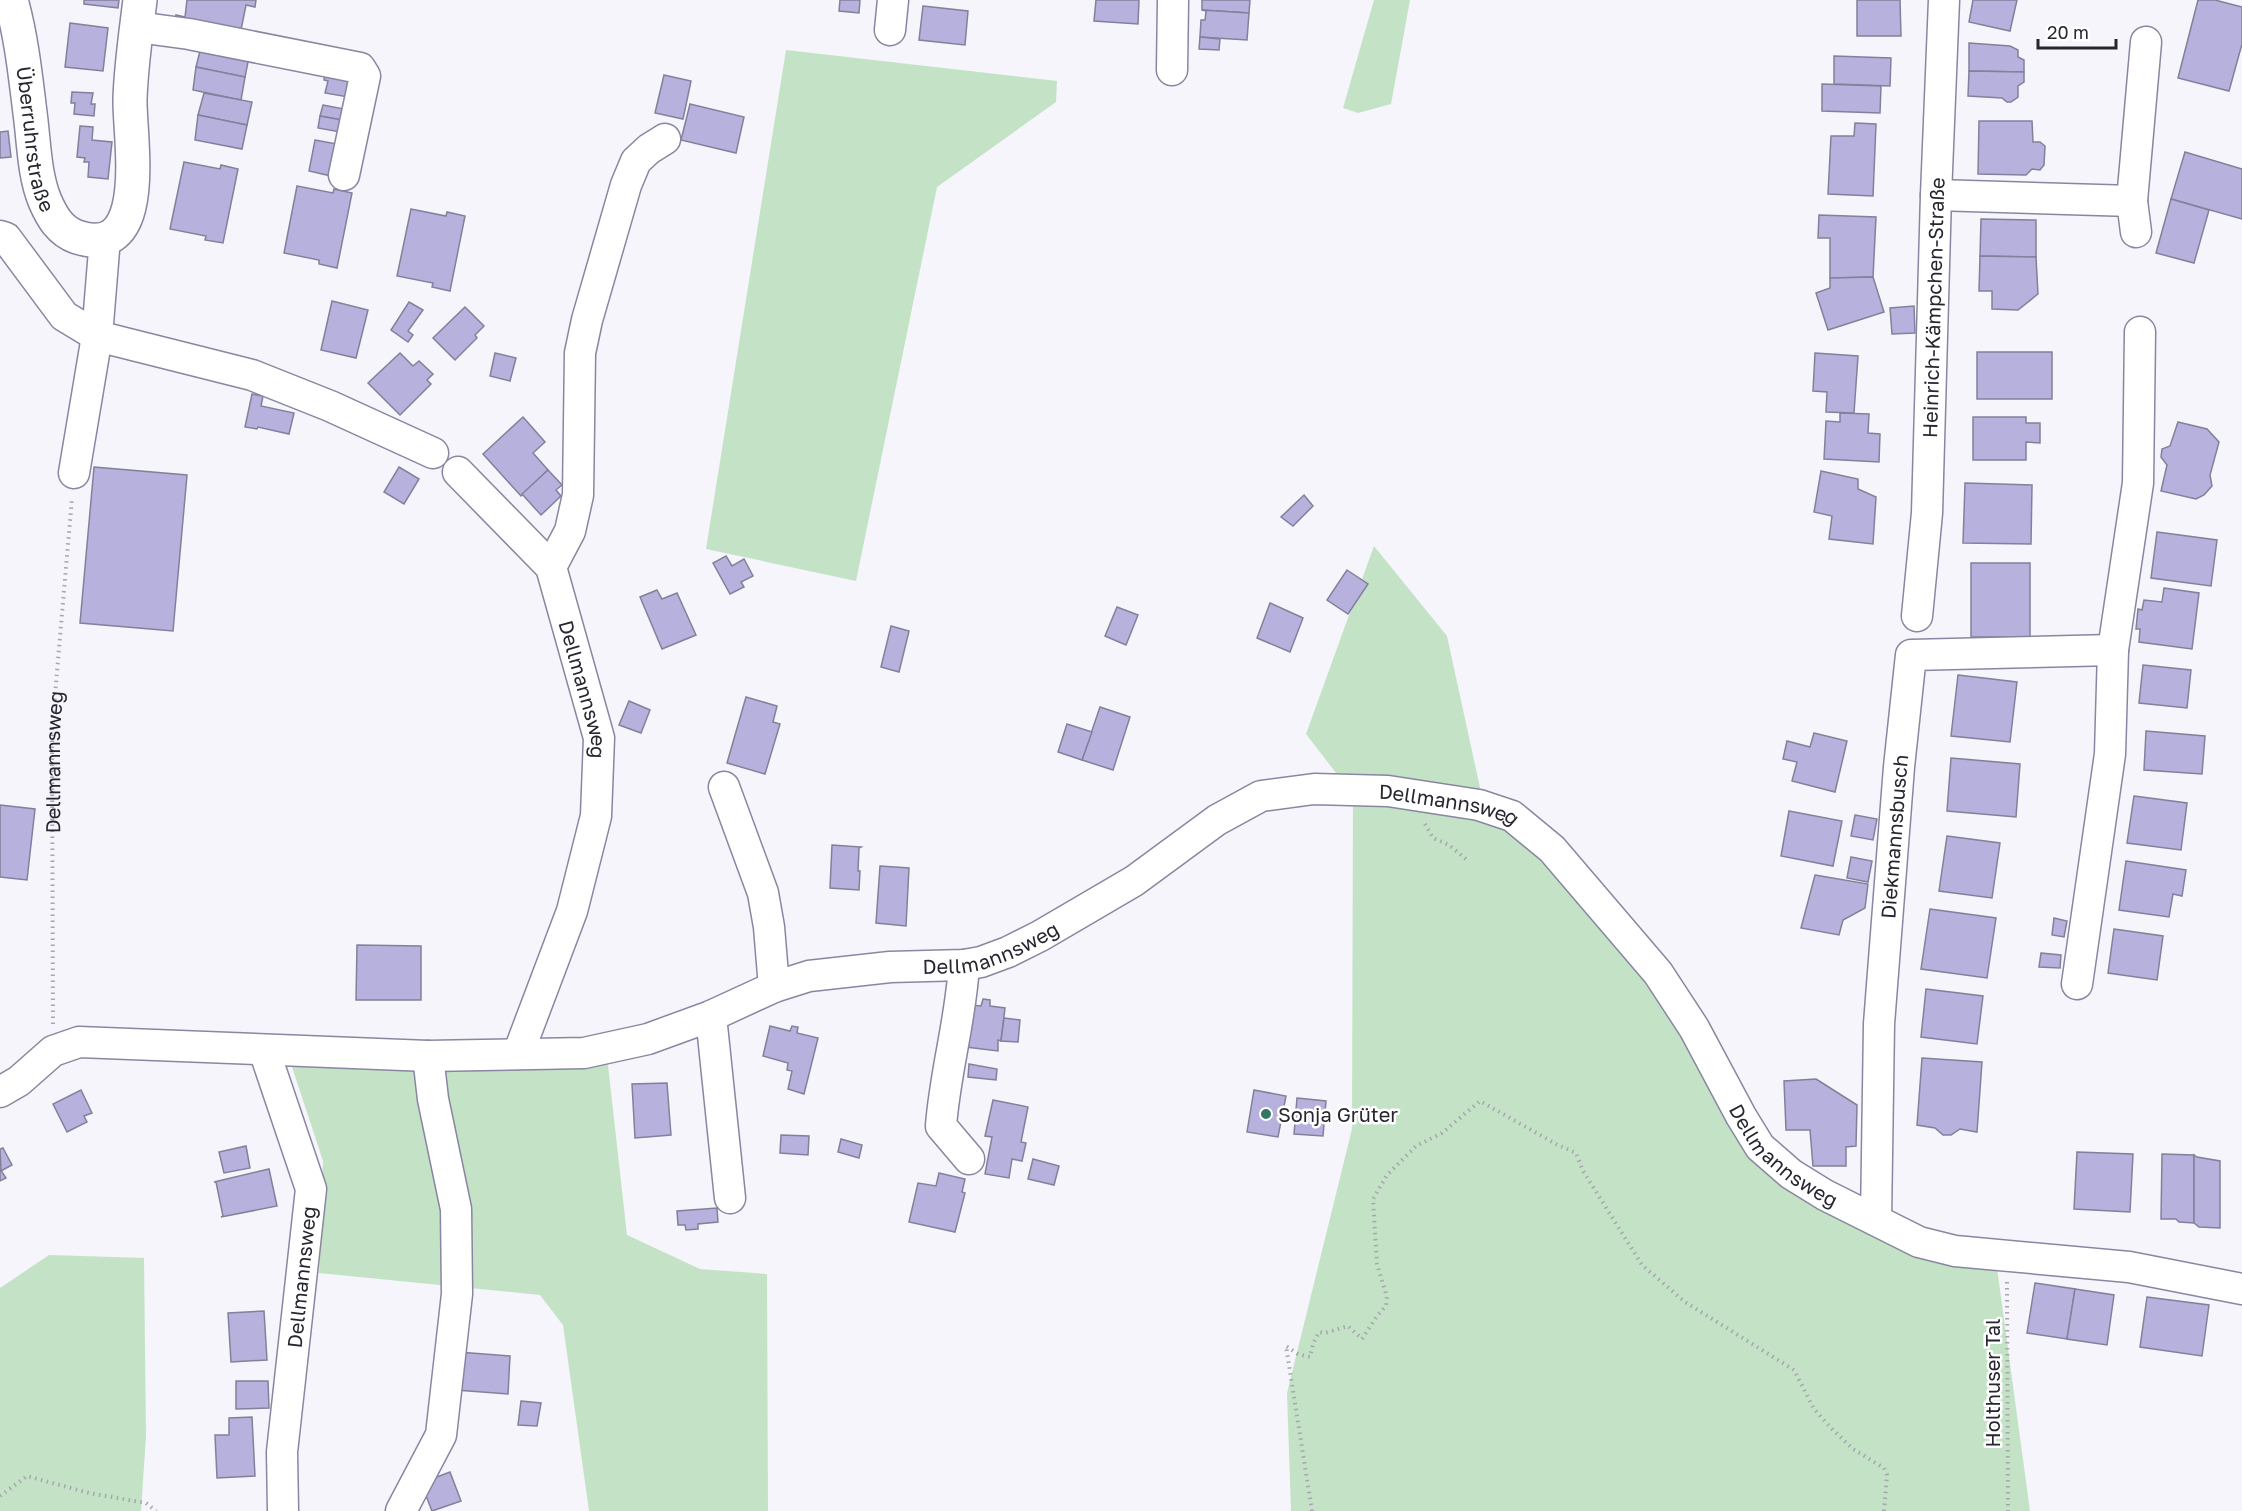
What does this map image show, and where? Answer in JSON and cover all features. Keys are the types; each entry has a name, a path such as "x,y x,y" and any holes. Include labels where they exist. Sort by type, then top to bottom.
{"main road":[{"name":"Überruhrstraße","path":"11,0 26,78 35,154 44,200 55,221 63,230 79,237 105,238"},
{"path":"105,238 121,226 128,214 132,197 134,173 129,123 131,79 139,14"}],"street":[{"path":"890,30 893,0"},
{"path":"1172,70 1173,0"},
{"name":"Heinrich-Kämpchen-Straße","path":"1917,616 1927,513 1944,0"},
{"path":"139,14 189,34 360,68 365,76 344,175"},
{"path":"2136,232 2132,201 2146,42"},
{"path":"551,567 570,531 578,495 580,353 587,320 626,184 636,161 665,139"},
{"path":"1936,195 2132,201"},
{"path":"0,236 6,238 64,316 97,336 252,375 330,406 433,453"},
{"path":"74,473 97,336 105,238"},
{"path":"2077,984 2110,754 2113,650 2138,483 2140,332"},
{"name":"Dellmannsweg","path":"458,472 551,567 599,738 596,816 572,911 518,1054"},
{"name":"Diekmannsbusch","path":"1876,1220 1879,1024 1899,767 1911,655 2113,650"},
{"path":"724,787 763,892 769,927 774,987"},
{"name":"Dellmannsweg","path":"0,1092 19,1081 53,1051 79,1042 428,1056 584,1053 648,1039 711,1016 774,987 809,976 890,967 964,966 1008,952 1134,881 1217,820 1261,796 1314,789 1388,791 1479,805 1512,816 1552,849 1658,973 1694,1028 1760,1147 1791,1174 1825,1195 1919,1242 1954,1251 2007,1254 2129,1267 2242,1289"},
{"path":"964,966 963,993 943,1099 941,1126 969,1159"},
{"path":"711,1016 730,1198"},
{"name":"Dellmannsweg","path":"264,1050 310,1189 282,1452 283,1511"},
{"path":"401,1511 441,1435 457,1294 456,1209 434,1099 428,1056"}],"path":[{"name":"Dellmannsweg","path":"53,1051 52,730 74,473"},
{"path":"1420,796 1425,824 1433,838 1449,845 1467,860"},
{"path":"1312,1511 1286,1346 1298,1354 1310,1357 1319,1332 1325,1333 1348,1326 1362,1339 1386,1306 1387,1297 1377,1264 1373,1199 1387,1175 1416,1146 1442,1133 1480,1101 1576,1153 1583,1171 1642,1264 1684,1302 1794,1370 1814,1409 1830,1427 1853,1449 1884,1468 1887,1475 1884,1511"},
{"name":"Holthuser Tal","path":"2007,1254 2008,1511"},
{"path":"0,1496 27,1476 89,1493 146,1503 156,1511"}],"green space":[{"path":"1374,0 1410,0 1391,104 1358,113 1343,108"},
{"path":"786,50 1057,81 1056,102 937,187 856,581 706,549"},
{"path":"1374,546 1447,636 1482,797 1656,975 1722,1083 1825,1198 1995,1253 2030,1511 1291,1511 1287,1393 1352,1129 1353,795 1306,734"},
{"path":"288,1055 607,1056 627,1235 700,1269 767,1274 768,1511 589,1511 563,1325 540,1295 319,1273 323,1161"},
{"path":"49,1255 144,1258 146,1436 141,1511 0,1511 0,1288"}],"building":[{"path":"84,0 119,0 118,8 84,4"},
{"path":"187,0 256,0 255,7 246,5 241,30 174,28 176,15 185,17"},
{"path":"840,0 860,0 859,13 839,11"},
{"path":"1096,0 1139,0 1138,24 1094,21"},
{"path":"1202,0 1250,0 1249,13 1202,10"},
{"path":"1857,0 1900,0 1901,36 1857,36"},
{"path":"1973,0 2017,0 2010,31 1969,22"},
{"path":"2198,0 2215,0 2242,7 2242,44 2229,91 2178,78"},
{"path":"923,6 968,11 965,45 919,40"},
{"path":"1202,10 1249,13 1247,40 1200,37 1201,20 1205,20 1206,11"},
{"path":"70,23 108,28 103,71 65,67"},
{"path":"1200,37 1220,39 1219,50 1199,49"},
{"path":"202,43 250,52 245,77 196,67"},
{"path":"1969,43 2010,46 2018,50 2018,57 2024,60 2024,72 1969,71"},
{"path":"1834,56 1891,58 1890,86 1834,84"},
{"path":"196,67 245,77 241,100 193,90"},
{"path":"326,69 352,73 348,97 325,93 328,81 324,80"},
{"path":"1969,71 2024,72 2024,82 2018,86 2018,97 2011,102 2002,98 1968,96"},
{"path":"664,75 691,81 683,119 655,113"},
{"path":"1822,84 1881,86 1880,113 1822,111"},
{"path":"72,92 93,93 91,104 95,104 94,116 74,114 75,103 71,103"},
{"path":"204,93 252,102 247,125 198,115"},
{"path":"690,104 744,117 736,153 681,140"},
{"path":"323,105 344,109 342,120 320,116"},
{"path":"198,115 247,125 242,149 195,140"},
{"path":"320,116 342,120 340,132 318,128"},
{"path":"1979,121 2032,121 2033,142 2040,142 2045,146 2044,165 2040,170 2032,169 2026,175 1978,174"},
{"path":"1855,123 1876,124 1873,196 1828,194 1831,136 1854,136"},
{"path":"80,126 93,127 92,140 112,142 108,179 88,177 89,162 84,162 85,158 77,157"},
{"path":"8,131 11,157 0,158 0,132"},
{"path":"315,140 337,144 331,176 309,171"},
{"path":"2185,152 2242,169 2242,219 2171,199"},
{"path":"184,162 220,169 221,165 238,169 223,243 205,240 206,236 170,229"},
{"path":"297,186 333,193 334,189 352,193 337,268 319,264 319,260 284,253"},
{"path":"2171,199 2209,210 2194,263 2156,253"},
{"path":"411,209 446,216 447,212 465,216 450,291 432,287 433,283 397,276"},
{"path":"1819,215 1876,217 1873,277 1830,278 1830,238 1818,238"},
{"path":"1981,219 2036,220 2036,257 1980,256"},
{"path":"1980,256 2036,257 2038,294 2018,310 1992,309 1992,291 1979,291"},
{"path":"1873,277 1884,312 1828,330 1816,293 1830,288 1830,278"},
{"path":"332,301 368,310 356,358 321,350"},
{"path":"409,302 423,310 408,331 413,335 408,342 391,330"},
{"path":"1914,306 1915,333 1892,334 1890,308"},
{"path":"465,307 484,326 475,335 477,338 455,360 433,338"},
{"path":"1977,352 2052,352 2052,399 1977,399"},
{"path":"400,353 413,366 419,361 433,374 427,380 431,384 400,415 368,383"},
{"path":"495,353 516,358 510,381 490,376"},
{"path":"1815,353 1858,356 1854,413 1826,412 1827,392 1813,391"},
{"path":"252,394 263,396 261,406 294,413 289,434 258,427 257,429 245,427"},
{"path":"1840,413 1869,414 1868,433 1880,434 1879,462 1824,459 1826,421 1840,422"},
{"path":"523,417 545,442 533,453 548,470 521,496 483,454"},
{"path":"1973,417 2026,417 2026,423 2040,423 2040,443 2026,442 2026,460 1973,460"},
{"path":"2178,422 2207,429 2219,442 2210,475 2212,486 2204,495 2196,499 2161,491 2167,465 2161,457 2162,449 2170,446"},
{"path":"94,467 187,475 173,631 80,623"},
{"path":"399,467 419,479 404,504 384,492"},
{"path":"548,470 562,485 556,490 561,496 541,515 522,494"},
{"path":"1821,471 1858,479 1858,489 1876,497 1873,544 1829,539 1832,516 1814,512"},
{"path":"1965,483 2032,485 2031,544 1963,543"},
{"path":"1304,495 1313,506 1293,526 1281,517"},
{"path":"2157,532 2217,540 2211,586 2151,578"},
{"path":"726,556 732,566 744,559 753,576 741,582 744,587 730,594 713,563"},
{"path":"1971,563 2030,563 2030,637 1971,637"},
{"path":"1347,570 1368,584 1348,614 1327,600"},
{"path":"2164,588 2199,593 2192,649 2139,642 2140,629 2136,629 2138,609 2142,610 2144,600 2162,602"},
{"path":"657,590 662,599 677,593 696,635 662,649 640,597"},
{"path":"1270,603 1303,618 1290,652 1257,638"},
{"path":"1117,607 1138,615 1126,645 1105,636"},
{"path":"891,626 909,631 899,672 881,667"},
{"path":"2143,665 2191,670 2187,708 2139,703"},
{"path":"1958,675 2017,682 2010,742 1951,736"},
{"path":"746,697 777,706 773,722 780,724 765,774 727,763"},
{"path":"629,701 650,710 641,733 619,725"},
{"path":"1100,707 1130,717 1113,770 1082,760"},
{"path":"1067,724 1092,732 1082,760 1058,752"},
{"path":"2146,731 2205,736 2202,774 2144,770"},
{"path":"1814,733 1847,741 1835,792 1792,781 1797,762 1783,759 1787,741 1810,747"},
{"path":"1951,758 2020,764 2016,817 1947,811"},
{"path":"2134,796 2187,803 2181,850 2127,843"},
{"path":"0,805 35,809 27,880 0,877"},
{"path":"1789,811 1842,821 1833,866 1781,856"},
{"path":"1855,815 1877,819 1873,840 1851,836"},
{"path":"1947,836 2000,843 1992,898 1939,891"},
{"path":"832,845 861,847 859,848 859,890 830,888"},
{"path":"1851,857 1872,861 1868,882 1847,878"},
{"path":"2126,861 2186,870 2182,896 2173,894 2169,917 2119,910"},
{"path":"880,866 909,868 906,926 876,923"},
{"path":"1815,875 1868,884 1865,908 1843,920 1839,935 1801,928"},
{"path":"1930,909 1996,918 1987,978 1921,969"},
{"path":"2054,918 2067,921 2064,937 2052,935"},
{"path":"2114,929 2163,936 2157,980 2108,973"},
{"path":"357,945 421,946 421,1000 356,1000"},
{"path":"2041,953 2061,955 2060,968 2039,967"},
{"path":"1926,989 1983,996 1977,1044 1921,1037"},
{"path":"983,999 990,1000 990,1006 1005,1008 998,1051 966,1047 970,1005 981,1006"},
{"path":"1004,1018 1020,1020 1018,1042 1001,1041"},
{"path":"770,1026 790,1031 792,1026 798,1027 797,1033 818,1038 804,1094 788,1089 792,1071 787,1070 788,1063 763,1056"},
{"path":"1922,1058 1982,1062 1977,1132 1960,1129 1951,1135 1943,1135 1935,1128 1917,1125"},
{"path":"969,1064 997,1069 996,1080 968,1077"},
{"path":"1816,1079 1857,1105 1856,1146 1846,1147 1846,1166 1813,1166 1810,1130 1786,1130 1784,1081"},
{"path":"667,1083 671,1135 635,1138 632,1084"},
{"path":"81,1090 92,1113 84,1116 87,1122 67,1132 53,1104"},
{"name":"Sonja Grüter","path":"1254,1090 1286,1096 1278,1137 1247,1132"},
{"path":"1297,1098 1326,1101 1323,1136 1294,1134"},
{"path":"993,1100 1028,1107 1021,1142 1026,1143 1022,1161 1012,1159 1009,1178 985,1174 992,1137 985,1136"},
{"path":"781,1135 809,1136 808,1155 780,1153"},
{"path":"841,1139 862,1145 859,1158 838,1152"},
{"path":"246,1146 250,1168 224,1173 219,1152"},
{"path":"3,1148 12,1165 1,1171 0,1149"},
{"path":"2077,1152 2133,1154 2130,1212 2074,1209"},
{"path":"2162,1154 2194,1155 2194,1223 2179,1222 2176,1219 2161,1219"},
{"path":"2194,1155 2220,1161 2220,1228 2199,1227 2194,1223"},
{"path":"1033,1159 1059,1166 1054,1185 1028,1179"},
{"path":"0,1169 6,1178 0,1181"},
{"path":"269,1169 277,1206 221,1217 223,1216 216,1182 214,1182"},
{"path":"939,1173 965,1179 962,1192 965,1193 955,1232 909,1222 918,1183 936,1186"},
{"path":"717,1208 718,1222 698,1224 698,1229 686,1230 685,1225 678,1225 677,1211"},
{"path":"2035,1283 2075,1289 2067,1339 2027,1333"},
{"path":"2075,1289 2114,1295 2107,1345 2067,1339"},
{"path":"2147,1297 2209,1305 2202,1356 2140,1347"},
{"path":"264,1311 267,1360 231,1362 228,1313"},
{"path":"458,1352 510,1356 508,1394 456,1390"},
{"path":"236,1381 268,1381 269,1408 236,1409"},
{"path":"521,1401 541,1403 537,1426 518,1425"},
{"path":"252,1417 255,1476 217,1478 215,1435 229,1435 229,1418"},
{"path":"450,1472 461,1501 432,1511 421,1483"}],"place":[{"name":"Sonja Grüter","path":"1266,1114"}]}
